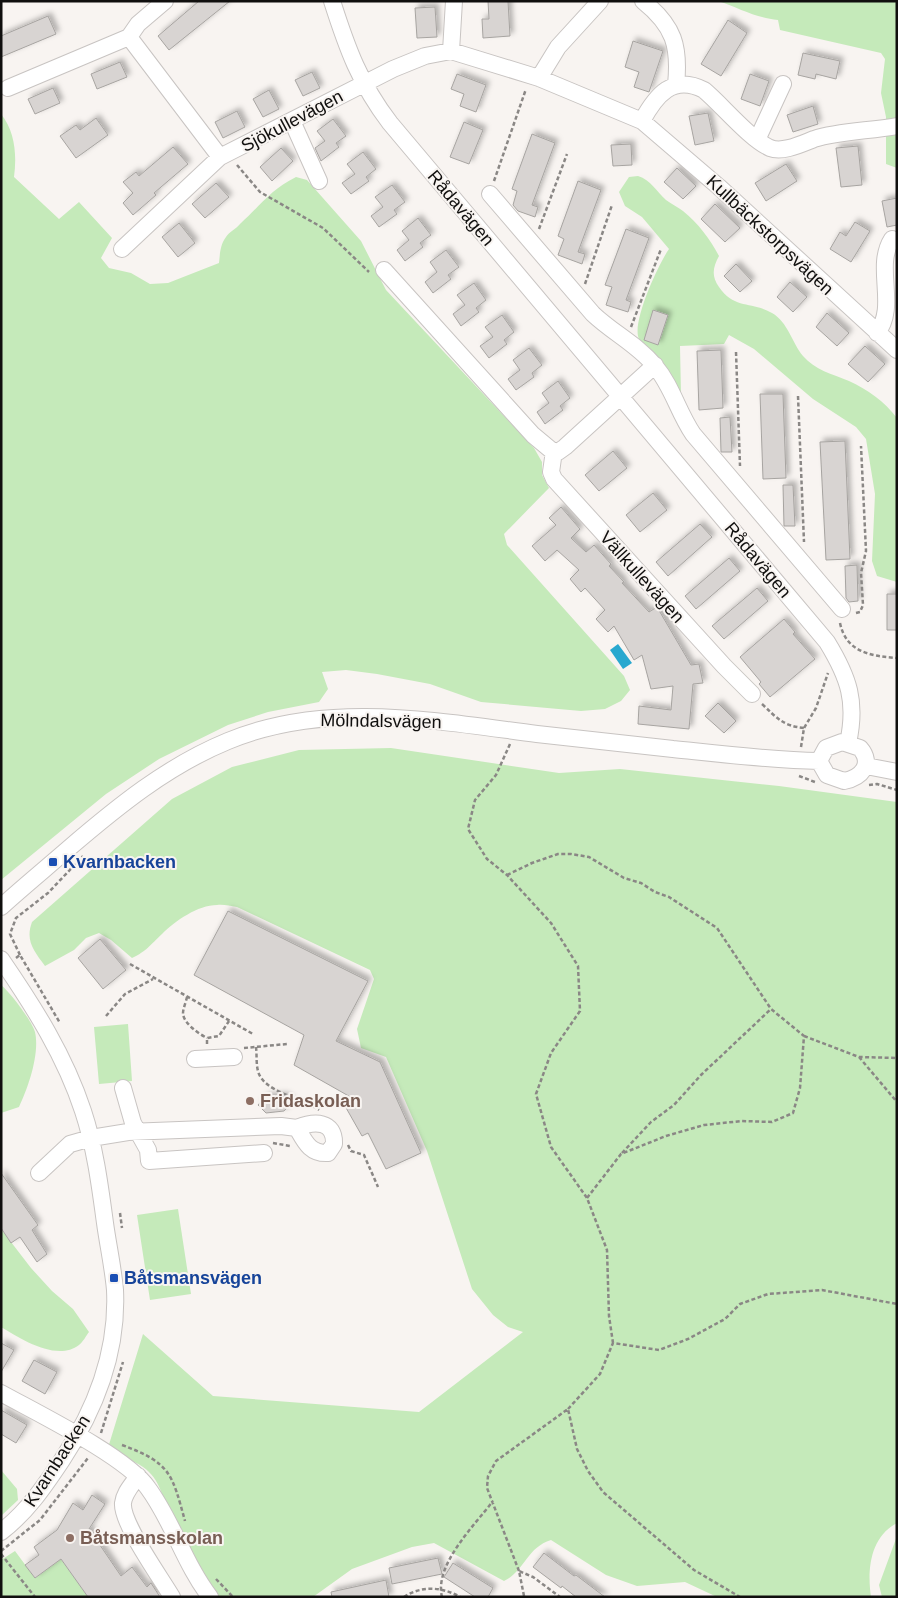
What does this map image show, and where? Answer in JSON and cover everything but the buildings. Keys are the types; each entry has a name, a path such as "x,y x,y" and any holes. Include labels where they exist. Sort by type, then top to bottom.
{"street":[{"path":"8,88 129,37 138,24 165,1"},
{"name":"Rådavägen","path":"332,1 352,61 363,83 390,123 827,642 842,668 851,696 853,713 848,743"},
{"path":"451,51 454,1"},
{"path":"535,77 558,47 600,1"},
{"path":"644,1 657,12 675,42 678,56 676,85"},
{"name":"Sjökullevägen","path":"129,37 224,156"},
{"name":"Kullbäckstorpsvägen","path":"363,83 425,56 451,51 535,77 642,120 719,187 897,350"},
{"name":"Sjökullevägen","path":"122,249 224,156 363,83"},
{"path":"757,140 783,84"},
{"path":"642,120 654,102 665,91 676,85 694,85 704,90 757,140 768,147 780,150 838,133 862,132 897,126"},
{"path":"292,121 319,180"},
{"name":"Rådavägen","path":"490,194 593,314 606,326 640,350 655,365 666,381 685,422 693,434 842,609"},
{"path":"877,333 883,326 886,305 885,253 892,239"},
{"path":"377,272 533,435 554,451 558,452 565,447 655,365"},
{"name":"Vällkullevägen","path":"554,451 551,472 554,479 713,655 752,694"},
{"name":"Mölndalsvägen","path":"1,907 25,884 121,805 155,780 187,760 229,740 255,731 313,719 350,716 419,719 699,752 818,761"},
{"path":"837,743 848,743 863,752 866,766 861,774 844,781 827,775 818,761 826,748 837,743"},
{"path":"866,766 897,772"},
{"name":"Kvarnbacken","path":"1,1532 27,1509 78,1437 94,1402 104,1372 112,1341 114,1315 114,1278 90,1138 83,1112 61,1057 40,1018 3,962"},
{"path":"201,1058 234,1057"},
{"path":"123,1088 138,1132 148,1150 149,1161 264,1153"},
{"path":"39,1174 70,1144 90,1138 138,1132 200,1128 281,1126 297,1128"},
{"path":"1,1393 95,1446 138,1476 159,1503 190,1568 210,1597"},
{"path":"138,1476 124,1497 122,1506 129,1527 172,1597"}],"path":[{"path":"490,194 535,77"},
{"path":"538,231 567,154"},
{"path":"224,156 260,192 323,228 377,272"},
{"path":"582,293 612,205"},
{"path":"628,335 660,249"},
{"path":"736,352 740,468"},
{"path":"798,396 804,544"},
{"path":"861,446 866,551 861,573 863,605 860,612 853,614 842,609 840,623 842,635 855,648 865,653 897,658"},
{"path":"752,694 784,724 789,727 804,728"},
{"path":"511,741 496,774 475,800 468,829 487,858 507,875 551,923 578,966 580,1011 552,1053 536,1094 551,1147 587,1198 607,1250 609,1316 613,1344 600,1374 568,1409 496,1461 488,1476 488,1488 519,1571 524,1596"},
{"path":"798,775 823,785"},
{"path":"868,786 877,784 897,790"},
{"path":"62,1027 49,1001 20,955 10,934 16,918 48,893 87,852"},
{"path":"507,875 532,862 558,854 588,857 624,878 669,897 717,928 771,1009 804,1036 859,1057 897,1058"},
{"path":"3,962 20,955"},
{"path":"130,964 253,1034"},
{"path":"106,1016 125,994 154,978"},
{"path":"187,997 183,1013 185,1021 198,1034 207,1038 219,1036 229,1021"},
{"path":"587,1198 622,1154 651,1122 674,1105 701,1074 771,1009"},
{"path":"622,1154 666,1136 704,1125 742,1121 772,1122 792,1113 800,1088 804,1036"},
{"path":"201,1058 207,1038"},
{"path":"234,1057 240,1048 287,1044"},
{"path":"859,1057 897,1102"},
{"path":"119,1211 122,1229"},
{"path":"613,1344 659,1350 688,1339 724,1319 740,1304 768,1294 822,1290 897,1304"},
{"path":"35,1597 1,1553 40,1520 68,1486 95,1446 110,1411 124,1360"},
{"path":"568,1409 577,1449 588,1471 603,1492 694,1570 740,1597"},
{"path":"442,1597 440,1588 441,1575 447,1562 493,1501"},
{"path":"519,1571 533,1577 560,1597"},
{"path":"404,1597 410,1593 440,1588 449,1590 460,1597"}],"green space":[{"path":"718,1 897,1 897,168 886,164 886,117 881,93 885,59 881,53 780,30 778,20 755,15"},
{"path":"1,114 6,121 14,144 14,177 59,219 79,202 112,238 101,258 109,268 131,273 150,284 168,283 219,263 221,246 227,235 279,187 296,177 307,180 361,241 386,290 534,448 542,462 542,475 549,488 504,534 507,545 624,676 630,690 621,701 605,709 581,711 481,702 430,684 377,674 346,670 322,672 328,689 319,702 268,712 228,725 159,759 106,794 1,880"},
{"path":"638,176 646,180 666,200 688,216 708,237 719,256 714,268 716,283 725,294 738,302 765,309 772,313 786,327 799,351 808,361 818,368 869,392 881,401 897,418 897,582 877,576 872,561 875,494 866,439 856,427 813,399 754,349 729,335 724,344 680,346 681,395 642,345 638,331 642,307 653,279 669,249 642,217 625,206 619,192 629,177"},
{"path":"391,748 559,773 620,769 779,786 897,802 897,1523 881,1537 872,1555 870,1565 871,1597 717,1597 685,1582 637,1586 606,1575 551,1540 536,1548 517,1571 504,1581 434,1543 412,1547 352,1569 313,1597 218,1597 197,1568 185,1546 157,1482 149,1472 139,1465 107,1451 143,1334 213,1396 419,1412 523,1332 508,1327 493,1315 472,1289 427,1151 386,1057 361,1048 357,1029 374,979 370,970 237,907 224,905 202,908 180,919 145,950 132,958 111,940 99,933 86,938 74,950 45,966 34,950 30,940 32,922 172,799 232,767 299,750"},
{"path":"1,985 30,1021 35,1032 36,1050 32,1071 19,1107 1,1113"},
{"path":"128,1024 132,1081 99,1084 94,1027"},
{"path":"178,1209 191,1294 150,1300 137,1215"},
{"path":"1,1229 31,1268 52,1291 73,1309 89,1332 79,1345 70,1350 50,1350 39,1347 1,1327"},
{"path":"1,1470 17,1489 18,1500 1,1516"},
{"path":"897,1536 897,1597 882,1597 879,1585"},
{"path":"15,1551 35,1578 61,1559 88,1597 1,1597 1,1560"}],"water":[{"path":"618,644 632,663 623,669 610,650"}],"place":[{"name":"Kvarnbacken","path":"53,862"},
{"name":"Fridaskolan","path":"250,1101"},
{"name":"Båtsmansvägen","path":"114,1278"},
{"name":"Båtsmansskolan","path":"70,1538"}]}
